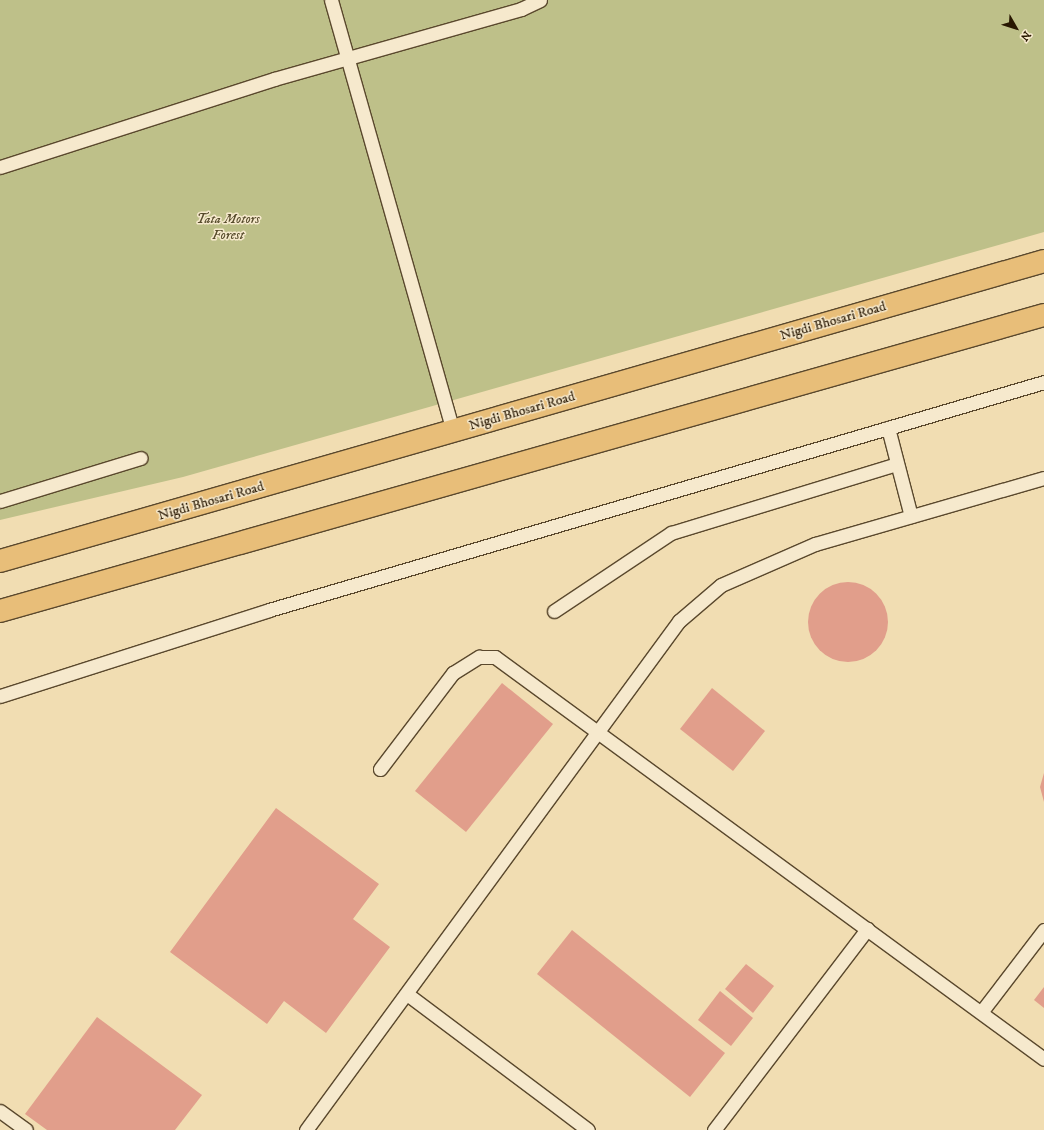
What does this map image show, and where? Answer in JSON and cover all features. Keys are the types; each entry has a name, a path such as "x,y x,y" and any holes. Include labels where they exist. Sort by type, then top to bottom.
{"main road":[{"name":"Nigdi Bhosari Road","path":"0,561 1044,261"},
{"path":"0,611 1044,315"}],"lane":[{"path":"331,0 453,431"},
{"path":"0,167 274,80 520,10 540,0"},
{"path":"0,696 277,608 1044,382"},
{"path":"888,428 911,516"},
{"path":"0,501 140,458"},
{"path":"554,611 671,533 897,464"},
{"path":"306,1130 407,994 678,621 720,585 815,544 1044,478"},
{"path":"380,769 453,673 479,657 494,657 506,664 597,734 982,1011 1044,1058"},
{"path":"714,1130 867,929"},
{"path":"982,1011 1044,930"},
{"path":"407,994 588,1130"},
{"path":"0,1111 26,1130"}],"green space":[{"name":"Tata Motors Forest","path":"0,0 1044,0 1044,232 183,477 0,520"}],"building":[{"path":"840,582 856,582 877,593 888,614 888,630 877,651 856,662 840,662 826,656 819,651 814,644 808,630 808,614 814,600 819,593 826,588"},
{"path":"502,683 553,724 466,832 415,791"},
{"path":"712,688 765,731 733,771 680,729"},
{"path":"1044,773 1044,802 1040,787"},
{"path":"276,808 379,884 353,919 390,947 326,1033 284,1001 267,1024 170,952"},
{"path":"572,930 725,1053 690,1097 537,974"},
{"path":"746,964 774,986 753,1013 725,989"},
{"path":"1044,987 1044,1008 1034,1000"},
{"path":"720,991 753,1018 731,1046 698,1020"},
{"path":"97,1017 202,1095 175,1130 47,1130 25,1114"}]}
